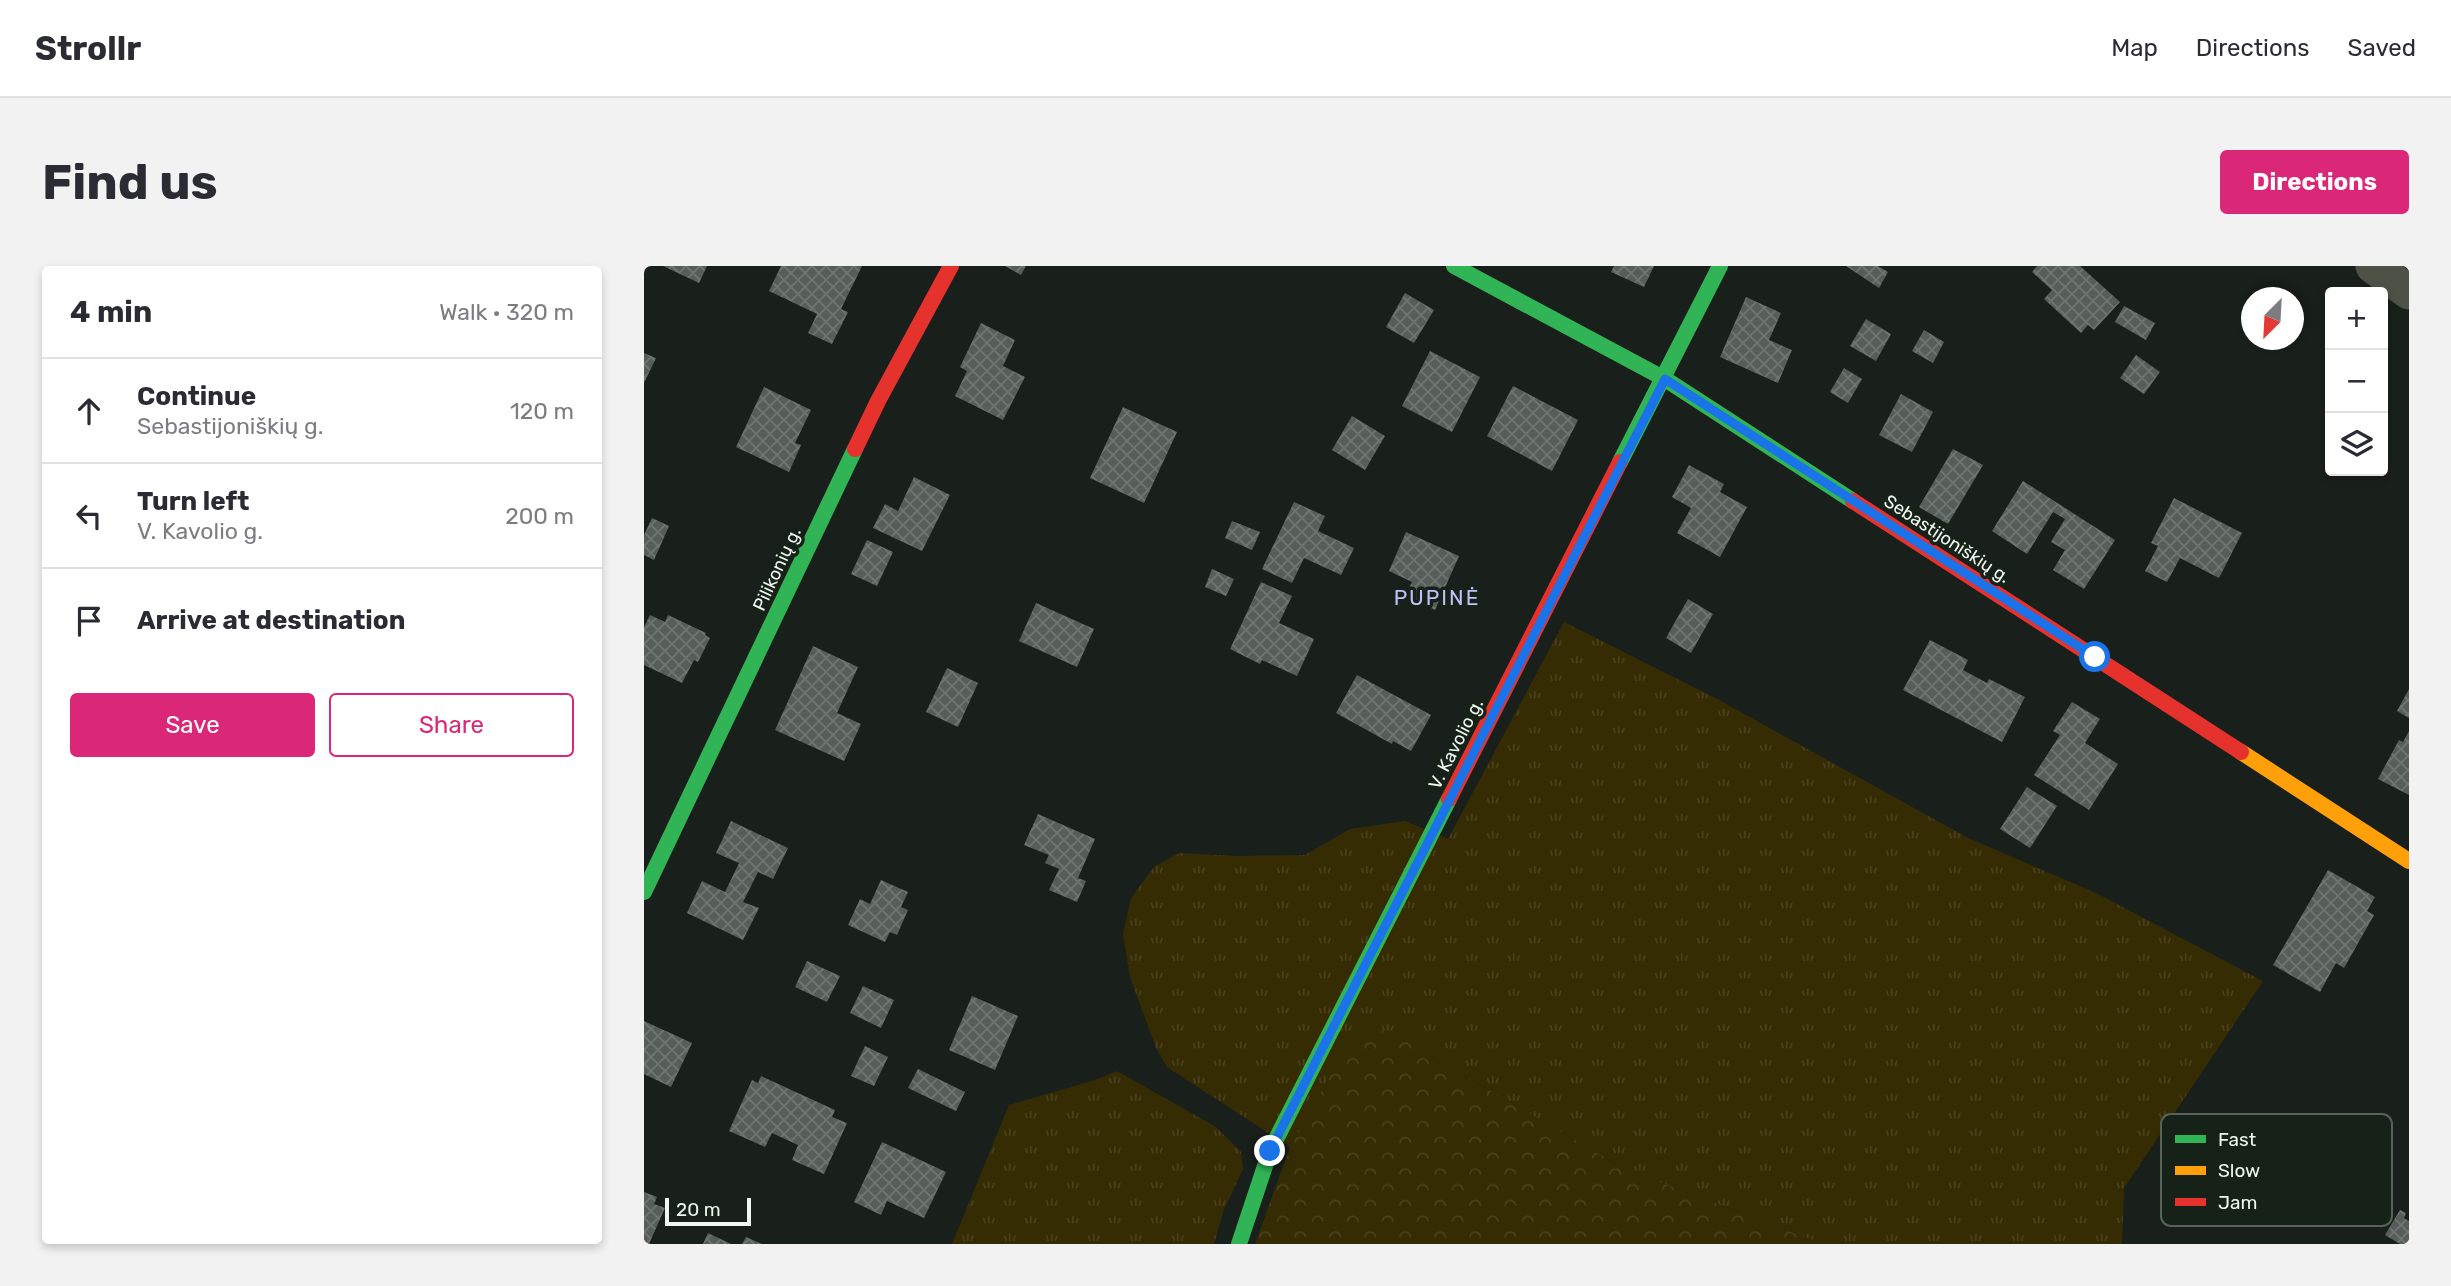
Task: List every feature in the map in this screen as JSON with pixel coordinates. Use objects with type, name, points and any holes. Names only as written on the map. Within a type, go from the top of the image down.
[{"type":"street","name":"Pilikonių g.","points":[[644,892],[878,401],[951,266]]},
{"type":"street","name":"Sebastijoniškių g.","points":[[1454,266],[1665,379],[2409,861]]},
{"type":"street","name":"V. Kavolio g.","points":[[1239,1244],[1270,1151],[1665,379],[1720,266]]},
{"type":"street","points":[[2373,266],[2409,292]]},
{"type":"green space","points":[[1564,622],[1719,700],[1968,838],[2096,893],[2263,981],[2174,1114],[2161,1114],[2161,1133],[2124,1188],[2122,1244],[1823,1244],[1623,1168],[1472,1080],[1447,1069],[1410,1040],[1290,1147],[1167,1067],[1156,1048],[1130,977],[1123,934],[1131,898],[1154,867],[1179,853],[1305,855],[1350,829],[1405,821],[1448,839]]},
{"type":"green space","points":[[1381,1029],[1410,1040],[1447,1069],[1472,1080],[1623,1168],[1823,1244],[1255,1244],[1290,1147],[1352,1038]]},
{"type":"green space","points":[[1117,1071],[1216,1127],[1241,1152],[1243,1169],[1223,1212],[1214,1244],[952,1244],[1009,1105]]},
{"type":"building","points":[[663,266],[707,266],[699,283]]},
{"type":"building","points":[[781,266],[862,266],[841,309],[848,312],[832,344],[808,333],[817,314],[769,291]]},
{"type":"building","points":[[1005,266],[1026,266],[1021,275]]},
{"type":"building","points":[[1614,266],[1654,266],[1644,287],[1611,272]]},
{"type":"building","points":[[1846,266],[1878,266],[1888,272],[1879,288]]},
{"type":"building","points":[[2037,266],[2080,266],[2120,302],[2094,330],[2088,325],[2081,333],[2044,299],[2052,290],[2032,272]]},
{"type":"building","points":[[1405,293],[1434,310],[1414,343],[1386,327]]},
{"type":"building","points":[[1746,297],[1781,313],[1769,340],[1792,350],[1778,383],[1720,357]]},
{"type":"building","points":[[2124,306],[2155,323],[2146,340],[2115,322]]},
{"type":"building","points":[[1866,319],[1891,334],[1876,361],[1850,346]]},
{"type":"building","points":[[981,323],[1015,340],[1003,366],[1025,377],[1003,420],[955,396],[967,371],[960,367]]},
{"type":"building","points":[[1924,330],[1944,342],[1933,363],[1912,351]]},
{"type":"building","points":[[1430,351],[1480,377],[1452,432],[1402,406]]},
{"type":"building","points":[[644,353],[656,358],[644,383]]},
{"type":"building","points":[[2136,355],[2160,372],[2144,394],[2120,378]]},
{"type":"building","points":[[1844,368],[1862,379],[1848,403],[1830,392]]},
{"type":"building","points":[[1513,386],[1578,420],[1552,471],[1487,436]]},
{"type":"building","points":[[764,387],[811,410],[795,443],[801,445],[789,472],[736,447]]},
{"type":"building","points":[[1901,394],[1933,412],[1912,452],[1879,435]]},
{"type":"building","points":[[1123,407],[1177,432],[1144,503],[1090,478]]},
{"type":"building","points":[[1352,416],[1385,436],[1365,470],[1332,450]]},
{"type":"building","points":[[1953,449],[1983,465],[1948,524],[1919,507]]},
{"type":"building","points":[[1689,465],[1724,484],[1720,492],[1747,507],[1720,557],[1677,533],[1691,508],[1672,497]]},
{"type":"building","points":[[914,477],[950,495],[922,551],[873,528],[885,504],[898,511]]},
{"type":"building","points":[[2023,481],[2115,540],[2084,589],[2053,570],[2065,550],[2051,542],[2065,519],[2053,512],[2027,554],[1992,531]]},
{"type":"building","points":[[2174,498],[2242,533],[2219,578],[2180,558],[2167,582],[2145,571],[2158,546],[2151,543]]},
{"type":"building","points":[[1294,502],[1325,516],[1318,531],[1354,548],[1341,575],[1304,558],[1292,583],[1262,569]]},
{"type":"building","points":[[652,518],[669,526],[654,560],[644,555],[644,535]]},
{"type":"building","points":[[1232,521],[1260,532],[1252,550],[1225,538]]},
{"type":"building","points":[[1406,532],[1459,556],[1435,610],[1405,596],[1412,582],[1389,571]]},
{"type":"building","points":[[867,540],[893,552],[877,586],[851,574]]},
{"type":"building","points":[[1212,569],[1234,579],[1226,596],[1205,587]]},
{"type":"building","points":[[1261,582],[1292,596],[1279,623],[1314,639],[1297,676],[1262,660],[1260,664],[1230,649]]},
{"type":"building","points":[[1688,599],[1713,614],[1691,653],[1666,638]]},
{"type":"building","points":[[1036,603],[1094,629],[1077,667],[1019,641]]},
{"type":"building","points":[[650,615],[665,622],[668,615],[706,633],[710,638],[698,662],[694,660],[682,683],[644,665],[644,627]]},
{"type":"building","points":[[1930,640],[1968,660],[1963,670],[1987,683],[1989,679],[2025,697],[2002,742],[1903,690]]},
{"type":"building","points":[[813,646],[858,667],[837,713],[861,724],[844,761],[775,730]]},
{"type":"building","points":[[947,668],[978,683],[958,727],[926,712]]},
{"type":"building","points":[[1357,675],[1431,715],[1411,751],[1393,741],[1392,744],[1336,713]]},
{"type":"building","points":[[2409,689],[2409,718],[2397,711]]},
{"type":"building","points":[[2072,702],[2100,719],[2085,743],[2118,764],[2089,810],[2034,775],[2060,735],[2053,731]]},
{"type":"building","points":[[2409,731],[2409,795],[2378,779],[2399,740],[2403,742]]},
{"type":"building","points":[[2027,787],[2057,806],[2030,848],[2000,829]]},
{"type":"building","points":[[1038,814],[1095,839],[1078,878],[1086,881],[1077,902],[1049,890],[1059,869],[1045,863],[1049,855],[1024,845]]},
{"type":"building","points":[[731,821],[788,848],[773,879],[758,872],[743,902],[759,908],[743,940],[687,913],[702,881],[725,892],[739,863],[716,853]]},
{"type":"building","points":[[2328,870],[2375,897],[2367,911],[2374,915],[2344,968],[2336,963],[2320,992],[2273,965]]},
{"type":"building","points":[[881,880],[908,892],[901,907],[908,910],[897,935],[890,932],[885,942],[848,925],[860,899],[870,904]]},
{"type":"building","points":[[807,961],[840,976],[827,1002],[795,987]]},
{"type":"building","points":[[863,986],[894,1000],[881,1028],[850,1013]]},
{"type":"building","points":[[972,996],[1018,1016],[995,1070],[949,1050]]},
{"type":"building","points":[[644,1021],[692,1043],[671,1087],[644,1074]]},
{"type":"building","points":[[865,1046],[888,1057],[874,1086],[851,1076]]},
{"type":"building","points":[[918,1069],[965,1092],[956,1111],[908,1088]]},
{"type":"building","points":[[761,1076],[835,1110],[832,1117],[847,1123],[824,1174],[792,1160],[798,1145],[772,1133],[765,1147],[729,1131],[752,1080],[758,1083]]},
{"type":"building","points":[[882,1142],[946,1172],[924,1218],[887,1201],[881,1215],[854,1202]]},
{"type":"building","points":[[644,1192],[657,1197],[654,1204],[665,1208],[649,1244],[644,1244]]},
{"type":"building","points":[[2400,1210],[2406,1213],[2404,1218],[2409,1221],[2409,1244],[2400,1244],[2385,1235]]},
{"type":"building","points":[[708,1233],[731,1244],[703,1244]]},
{"type":"building","points":[[746,1237],[762,1244],[742,1244]]},
{"type":"traffic: fast","points":[[1454,266],[1665,379],[1853,501]]},
{"type":"traffic: fast","points":[[1620,462],[1720,266]]},
{"type":"traffic: fast","points":[[644,892],[855,449]]},
{"type":"traffic: fast","points":[[1239,1244],[1270,1151],[1449,799]]},
{"type":"traffic: slow","points":[[2241,752],[2409,861]]},
{"type":"traffic: jam","points":[[855,449],[951,266]]},
{"type":"traffic: jam","points":[[1449,799],[1620,462]]},
{"type":"traffic: jam","points":[[1853,501],[2241,752]]},
{"type":"district","name":"PUPINĖ","points":[[1437,597]]},
{"type":"route","points":[[1270,1151],[1665,379],[2095,657]]}]
